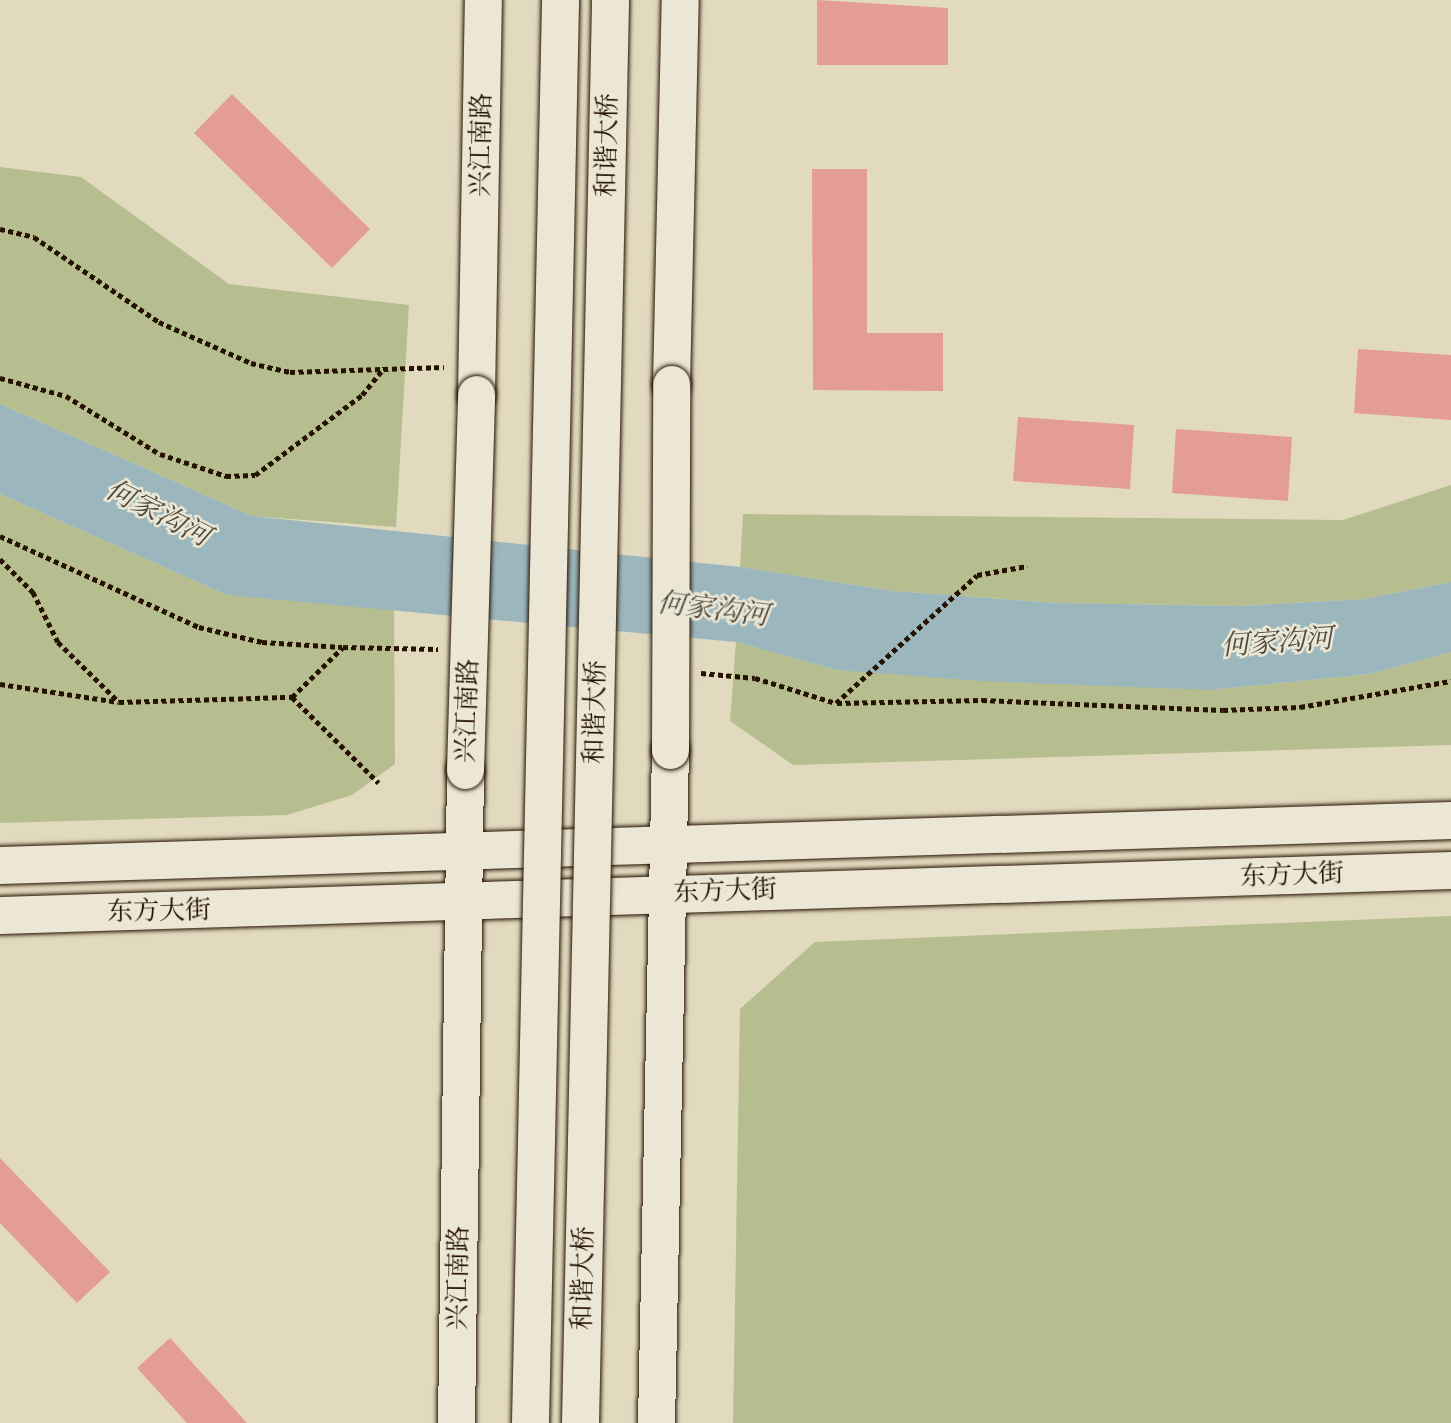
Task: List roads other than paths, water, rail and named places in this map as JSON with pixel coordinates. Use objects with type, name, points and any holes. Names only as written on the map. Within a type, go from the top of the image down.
[{"type":"main road","name":"兴江南路","points":[[456,1423],[465,771],[477,381],[483,0]]},
{"type":"main road","name":"和谐大桥","points":[[530,1423],[560,0]]},
{"type":"main road","name":"和谐大桥","points":[[580,1423],[610,0]]},
{"type":"main road","points":[[656,1423],[671,840],[671,384],[680,0]]},
{"type":"main road","name":"东方大街","points":[[0,865],[464,846],[1451,820]]},
{"type":"main road","name":"东方大街","points":[[0,915],[464,903],[669,893],[1451,870]]},
{"type":"water","name":"何家沟河","points":[[0,404],[252,516],[740,567],[894,591],[1056,603],[1240,606],[1364,599],[1451,582],[1451,652],[1370,674],[1210,690],[981,681],[836,670],[736,642],[227,595],[0,494]]}]
